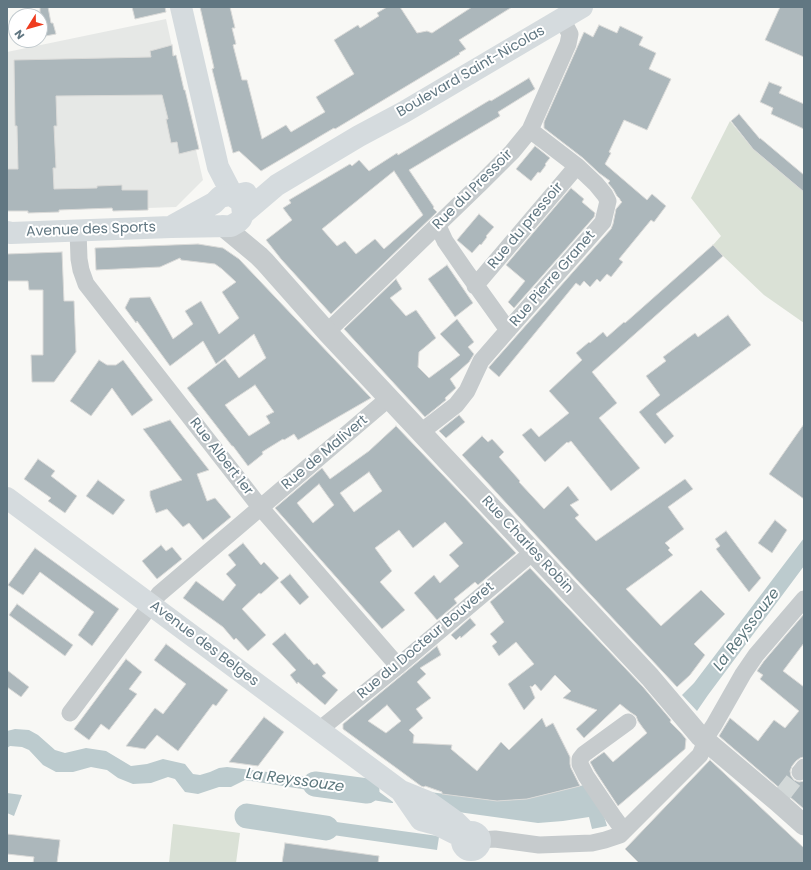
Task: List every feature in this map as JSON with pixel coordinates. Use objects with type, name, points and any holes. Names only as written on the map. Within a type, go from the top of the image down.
[{"type":"main road","points":[[180,7],[218,166],[230,204],[212,208],[215,221],[223,226]]},
{"type":"main road","name":"Boulevard Saint-Nicolas","points":[[171,227],[277,185],[359,136],[401,101],[560,13],[582,7]]},
{"type":"main road","name":"Avenue des Sports","points":[[8,234],[78,230],[223,226]]},
{"type":"main road","name":"Avenue des Belges","points":[[7,498],[401,791],[428,802],[456,822],[468,848]]},
{"type":"main road","name":"Avenue des Belges","points":[[401,791],[421,820],[436,824],[468,848]]},
{"type":"street","name":"Rue du Pressoir","points":[[327,332],[438,226],[512,152],[530,130],[568,44],[570,34],[560,13]]},
{"type":"street","name":"Rue Pierre Granet","points":[[422,432],[456,405],[467,391],[482,362],[508,330],[603,222],[608,201],[605,195],[577,166],[530,130]]},
{"type":"street","name":"Rue du pressoir","points":[[476,286],[577,166]]},
{"type":"street","points":[[230,204],[253,238],[259,256]]},
{"type":"street","points":[[223,226],[259,256]]},
{"type":"street","points":[[438,226],[445,241],[508,330]]},
{"type":"street","name":"Rue Albert 1er","points":[[78,230],[79,259],[86,284],[260,507],[398,666]]},
{"type":"street","name":"Rue Charles Robin","points":[[259,256],[327,332],[650,677],[704,740],[780,797],[804,825]]},
{"type":"street","name":"Rue de Malivert","points":[[70,713],[159,594],[389,398]]},
{"type":"street","name":"Rue du Docteur Bouveret","points":[[319,730],[398,666],[533,552]]},
{"type":"street","points":[[468,848],[495,839],[539,845],[592,842],[605,840],[620,835],[700,755],[704,740],[743,674],[756,655],[804,599]]},
{"type":"street","points":[[624,831],[586,776],[580,764],[580,759],[584,754],[628,722]]},
{"type":"shaded area","points":[[166,19],[174,55],[176,55],[191,114],[191,120],[198,148],[196,150],[203,180],[176,207],[148,208],[145,210],[135,211],[135,208],[113,211],[112,208],[59,210],[59,212],[52,212],[51,210],[36,211],[35,213],[28,213],[27,211],[7,211],[7,52],[26,48],[48,48],[48,43]]},
{"type":"shaded area","points":[[730,121],[753,149],[804,192],[804,323],[764,295],[713,245],[721,236],[691,198]]},
{"type":"shaded area","points":[[173,824],[240,833],[236,863],[169,863]]},
{"type":"water","points":[[804,538],[804,566],[697,711],[682,695],[694,683]]},
{"type":"water","points":[[15,729],[29,730],[38,735],[55,750],[65,753],[86,748],[106,751],[131,766],[147,764],[163,759],[185,764],[193,774],[200,775],[219,768],[227,767],[348,782],[346,796],[245,780],[231,787],[219,787],[198,794],[185,792],[175,779],[168,777],[151,783],[133,784],[118,778],[107,770],[91,767],[73,772],[56,772],[43,765],[29,750],[22,747],[10,746],[7,748],[7,731]]},
{"type":"water","points":[[356,783],[370,785],[393,803],[354,797]]},
{"type":"water","points":[[584,785],[601,806],[607,826],[592,829],[589,817],[538,823],[458,812],[430,792],[497,801],[527,799]]},
{"type":"water","points":[[7,793],[22,795],[14,816],[7,813]]},
{"type":"water","points":[[245,809],[265,812],[270,811],[267,825],[243,821]]},
{"type":"water","points":[[294,814],[300,817],[438,836],[437,850],[291,829]]},
{"type":"building","points":[[48,7],[51,23],[53,23],[56,34],[48,36],[48,8],[40,8]]},
{"type":"building","points":[[132,7],[165,7],[166,12],[135,19]]},
{"type":"building","points":[[200,7],[230,7],[235,28],[232,28],[236,44],[233,45],[242,80],[247,80],[262,139],[286,125],[291,132],[325,112],[316,97],[354,74],[334,40],[358,25],[360,28],[379,16],[377,13],[387,7],[400,7],[417,33],[427,31],[432,33],[472,7],[512,7],[459,40],[466,49],[459,53],[460,54],[335,129],[334,128],[261,171],[239,151],[233,153],[212,69],[214,68]]},
{"type":"building","points":[[780,7],[804,7],[804,57],[765,40]]},
{"type":"building","points":[[599,25],[617,33],[620,26],[643,37],[639,45],[656,53],[649,69],[671,79],[647,130],[624,120],[605,164],[647,200],[652,194],[666,206],[654,222],[651,220],[619,259],[623,262],[611,277],[607,274],[600,282],[597,279],[590,287],[584,281],[580,286],[576,283],[499,377],[489,367],[611,229],[616,209],[622,202],[608,183],[610,181],[544,128],[544,122],[584,32],[593,37]]},
{"type":"building","points":[[172,45],[173,56],[176,55],[199,149],[179,154],[177,142],[171,143],[166,119],[168,119],[162,95],[56,96],[57,126],[54,126],[56,168],[53,168],[54,189],[97,188],[97,186],[122,185],[122,190],[148,190],[148,210],[113,211],[112,208],[28,213],[28,211],[7,211],[7,169],[18,169],[17,126],[15,126],[14,60],[151,57],[150,51]]},
{"type":"building","points":[[529,78],[535,89],[498,112],[500,116],[409,170],[437,212],[331,314],[281,259],[266,240],[292,220],[283,208],[291,203],[289,200],[350,164],[352,166],[359,160],[369,171],[397,153],[398,155],[490,100],[491,101]],"holes":[[[394,171],[423,215],[384,249],[375,239],[356,254],[345,241],[337,246],[322,229]]]},
{"type":"building","points":[[769,82],[782,87],[779,93],[804,104],[804,129],[771,114],[773,108],[760,102]]},
{"type":"building","points":[[739,114],[760,139],[804,175],[804,192],[753,149],[731,121]]},
{"type":"building","points":[[535,146],[550,158],[540,173],[538,172],[531,181],[516,169]]},
{"type":"building","points":[[571,188],[584,199],[582,202],[595,213],[594,217],[514,308],[508,302],[525,281],[506,265]]},
{"type":"building","points":[[479,214],[494,227],[486,236],[487,237],[481,245],[480,244],[472,253],[457,240]]},
{"type":"building","points":[[198,244],[223,248],[239,259],[371,398],[298,440],[294,434],[284,440],[283,439],[262,452],[263,454],[248,466],[187,388],[225,359],[239,378],[266,358],[254,334],[216,364],[203,341],[170,366],[137,321],[136,323],[125,308],[130,298],[150,297],[173,339],[193,324],[185,311],[201,301],[219,334],[239,318],[222,292],[236,282],[215,264],[181,260],[180,258],[160,267],[96,270],[95,248]],"holes":[[[255,385],[274,412],[266,416],[270,423],[249,436],[225,405]]]},
{"type":"building","points":[[713,245],[723,256],[592,372],[617,403],[599,418],[640,468],[611,491],[571,441],[568,443],[567,442],[545,462],[522,435],[531,428],[539,437],[569,413],[549,391],[582,360],[576,353],[603,332],[607,337],[624,322],[625,323]]},
{"type":"building","points":[[62,252],[64,301],[74,301],[76,352],[54,382],[32,382],[31,355],[43,355],[43,290],[29,290],[28,281],[7,281],[7,254]]},
{"type":"building","points":[[447,265],[473,303],[455,317],[428,279]]},
{"type":"building","points":[[396,279],[402,289],[390,298],[406,316],[416,310],[436,338],[419,352],[418,367],[429,378],[460,355],[440,334],[457,319],[474,342],[468,347],[474,354],[469,362],[450,379],[456,388],[445,398],[446,400],[425,417],[344,329]]},
{"type":"building","points":[[728,315],[751,345],[656,414],[674,436],[665,444],[639,412],[660,395],[646,376],[666,361],[663,357],[695,333],[698,337]]},
{"type":"building","points":[[99,360],[107,365],[116,365],[123,360],[153,400],[132,416],[112,388],[91,416],[70,401]]},
{"type":"building","points":[[459,415],[465,422],[446,438],[439,431]]},
{"type":"building","points":[[170,420],[209,470],[197,474],[207,501],[215,498],[231,517],[203,540],[189,523],[183,527],[167,509],[156,513],[150,496],[150,491],[182,480],[143,429]]},
{"type":"building","points":[[804,424],[804,499],[769,474]]},
{"type":"building","points":[[396,426],[516,553],[478,585],[475,582],[454,599],[457,603],[437,620],[414,593],[434,575],[440,583],[459,566],[449,555],[463,543],[445,522],[413,548],[399,530],[375,548],[392,571],[380,582],[405,610],[382,629],[275,508],[322,468],[330,479],[369,451]],"holes":[[[369,472],[382,491],[354,512],[340,493]],[[319,484],[334,505],[313,523],[297,503]]]},
{"type":"building","points":[[482,436],[488,442],[492,439],[504,452],[499,457],[520,481],[519,482],[544,509],[568,486],[579,500],[570,505],[579,515],[575,518],[596,541],[685,479],[693,489],[668,507],[684,529],[665,543],[670,548],[668,550],[673,555],[626,589],[661,626],[701,590],[725,614],[694,644],[705,655],[690,675],[677,687],[462,455]]},
{"type":"building","points":[[38,459],[55,471],[51,476],[77,496],[65,513],[48,501],[51,498],[24,479]]},
{"type":"building","points":[[98,480],[125,500],[113,515],[86,496]]},
{"type":"building","points":[[775,520],[787,530],[772,553],[758,543]]},
{"type":"building","points":[[726,531],[761,578],[749,592],[716,549],[720,546],[715,539]]},
{"type":"building","points":[[243,543],[261,565],[264,562],[279,578],[261,594],[259,593],[242,609],[266,635],[248,651],[236,638],[234,640],[223,627],[183,598],[196,581],[223,601],[236,585],[226,574],[236,565],[228,555]]},
{"type":"building","points":[[161,545],[166,551],[172,547],[182,559],[157,579],[142,561]]},
{"type":"building","points":[[35,548],[119,609],[92,646],[78,635],[94,612],[40,572],[23,595],[8,585]]},
{"type":"building","points":[[530,568],[643,687],[671,720],[670,722],[686,739],[685,749],[618,806],[590,762],[604,752],[613,762],[647,733],[636,716],[620,704],[584,738],[576,729],[597,710],[563,698],[571,691],[555,675],[541,691],[535,684],[532,687],[530,686],[535,698],[524,710],[508,684],[534,664],[516,642],[499,656],[492,646],[497,642],[490,634],[504,622],[490,602]]},
{"type":"building","points":[[290,574],[309,597],[300,605],[280,582]]},
{"type":"building","points":[[17,604],[73,645],[65,656],[9,615]]},
{"type":"building","points":[[804,614],[804,643],[783,671],[804,687],[804,757],[796,761],[790,771],[794,780],[799,782],[804,781],[804,809],[719,736],[730,718],[758,741],[774,720],[785,728],[799,711],[760,679],[763,675],[757,671]]},
{"type":"building","points":[[470,618],[476,625],[461,638],[460,636],[456,640],[451,635]]},
{"type":"building","points":[[285,633],[314,665],[317,663],[326,673],[322,676],[338,690],[325,705],[298,682],[297,684],[290,675],[296,670],[272,644]]},
{"type":"building","points":[[166,644],[228,690],[216,706],[213,704],[178,751],[157,735],[145,749],[126,746],[155,708],[163,714],[186,684],[154,660]]},
{"type":"building","points":[[437,646],[441,655],[420,668],[426,674],[417,682],[431,698],[416,709],[423,718],[409,730],[414,735],[413,743],[452,745],[451,749],[477,771],[501,742],[509,750],[542,718],[546,727],[553,723],[570,757],[571,768],[580,786],[527,799],[497,801],[442,794],[442,792],[421,786],[343,729],[343,724]],"holes":[[[387,705],[401,721],[386,733],[368,721]]]},
{"type":"building","points":[[126,659],[142,672],[129,689],[137,694],[109,730],[101,724],[89,740],[74,729]]},
{"type":"building","points":[[7,670],[29,687],[21,697],[7,687]]},
{"type":"building","points":[[264,717],[284,732],[258,766],[229,762]]},
{"type":"building","points":[[710,760],[804,848],[804,863],[639,863],[625,849]]},
{"type":"building","points":[[7,834],[60,840],[57,863],[33,863],[34,857],[7,854]]},
{"type":"building","points":[[285,843],[379,856],[378,863],[282,863]]},
{"type":"waterway","name":"La Reyssouze","points":[[315,784],[367,791]]},
{"type":"waterway","name":"La Reyssouze","points":[[247,816],[326,828]]},
{"type":"tunnel","points":[[783,794],[800,772]]}]
